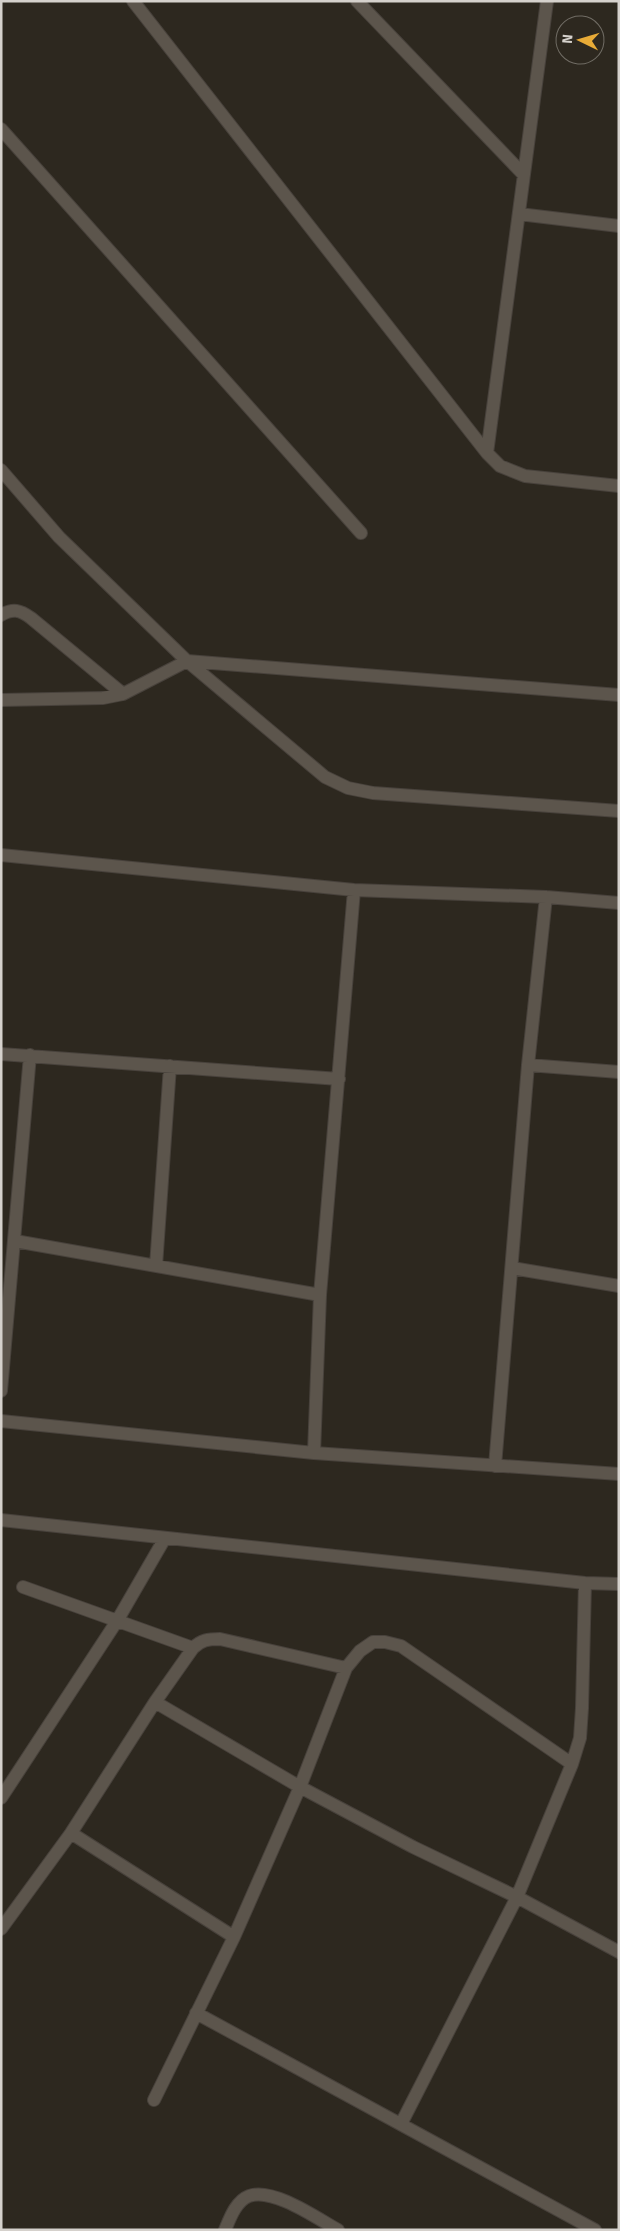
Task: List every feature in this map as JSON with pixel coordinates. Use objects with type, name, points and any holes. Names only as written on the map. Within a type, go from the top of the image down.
[{"type":"street","points":[[133,1],[487,453],[500,466],[525,476],[619,486]]},
{"type":"street","points":[[358,1],[523,174]]},
{"type":"street","points":[[487,453],[547,1]]},
{"type":"street","points":[[1,129],[361,533]]},
{"type":"street","points":[[519,214],[619,226]]},
{"type":"street","points":[[1,470],[59,537],[187,661],[325,777],[348,788],[373,792],[619,812]]},
{"type":"street","points":[[1,615],[10,610],[20,610],[123,694]]},
{"type":"street","points":[[1,700],[103,698],[123,694],[187,661],[619,695]]},
{"type":"street","points":[[1,855],[354,890],[546,897],[619,903]]},
{"type":"street","points":[[314,1453],[320,1295],[354,890]]},
{"type":"street","points":[[495,1466],[528,1065],[546,897]]},
{"type":"street","points":[[1,1054],[339,1079]]},
{"type":"street","points":[[1,1391],[30,1055]]},
{"type":"street","points":[[528,1065],[619,1072]]},
{"type":"street","points":[[156,1266],[170,1066]]},
{"type":"street","points":[[15,1241],[320,1295]]},
{"type":"street","points":[[512,1268],[619,1286]]},
{"type":"street","points":[[1,1421],[314,1453],[619,1474]]},
{"type":"street","points":[[1,1520],[585,1583],[619,1584]]},
{"type":"street","points":[[1,1798],[117,1621],[165,1538]]},
{"type":"street","points":[[401,2124],[517,1897],[572,1764],[580,1738],[585,1583]]},
{"type":"street","points":[[23,1587],[193,1648]]},
{"type":"street","points":[[1,1929],[71,1832],[155,1702],[193,1648],[200,1642],[209,1639],[220,1639],[346,1668]]},
{"type":"street","points":[[154,2100],[234,1937],[300,1787],[346,1668],[360,1651],[373,1642],[385,1642],[401,1646],[572,1764]]},
{"type":"street","points":[[155,1702],[300,1787],[413,1846],[517,1897],[619,1952]]},
{"type":"street","points":[[71,1832],[234,1937]]},
{"type":"street","points":[[196,2013],[595,2230]]},
{"type":"street","points":[[225,2230],[234,2209],[249,2196],[266,2195],[289,2203],[338,2230]]}]
